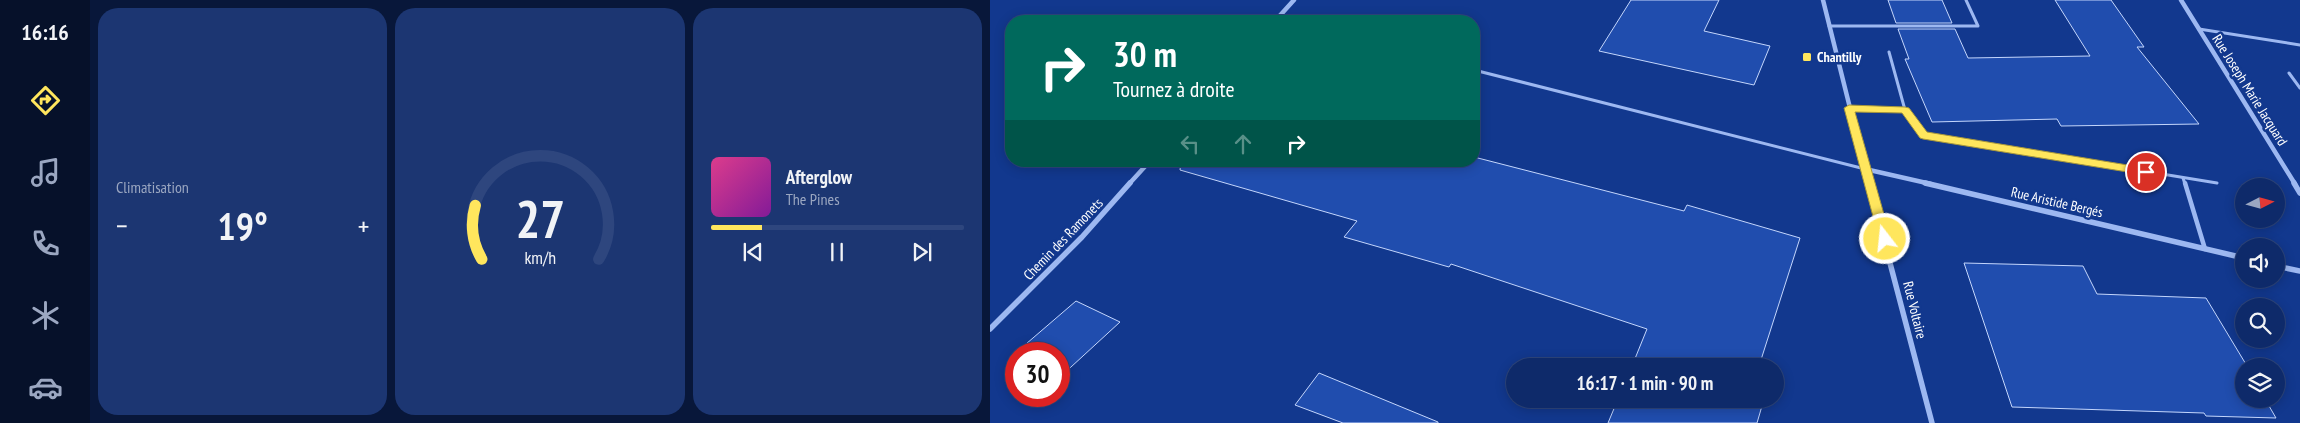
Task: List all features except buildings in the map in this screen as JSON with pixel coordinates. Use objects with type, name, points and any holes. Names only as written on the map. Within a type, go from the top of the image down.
[{"type":"street","points":[[1280,15],[1294,0]]},
{"type":"street","name":"Rue Voltaire","points":[[1823,0],[1849,108],[1932,423]]},
{"type":"street","name":"Rue Joseph Marie Jacquard","points":[[2181,0],[2300,193]]},
{"type":"street","name":"Chemin des Ramonets","points":[[990,329],[1082,237],[1145,167]]},
{"type":"street","name":"Rue Aristide Bergés","points":[[1865,169],[2235,256]]},
{"type":"street","points":[[2285,268],[2300,271]]},
{"type":"lane","points":[[1829,26],[1978,26],[1966,0]]},
{"type":"lane","points":[[2198,29],[2300,45]]},
{"type":"lane","points":[[1889,52],[1905,110],[1923,135],[2217,183]]},
{"type":"lane","points":[[1480,72],[1865,169]]},
{"type":"lane","points":[[2289,73],[2300,88]]},
{"type":"lane","points":[[1849,108],[1905,110]]},
{"type":"lane","points":[[2183,178],[2205,249]]},
{"type":"place","name":"Chantilly","points":[[1807,57]]},
{"type":"route","points":[[1885,239],[1849,108],[1905,110],[1923,135],[2146,172]]}]
